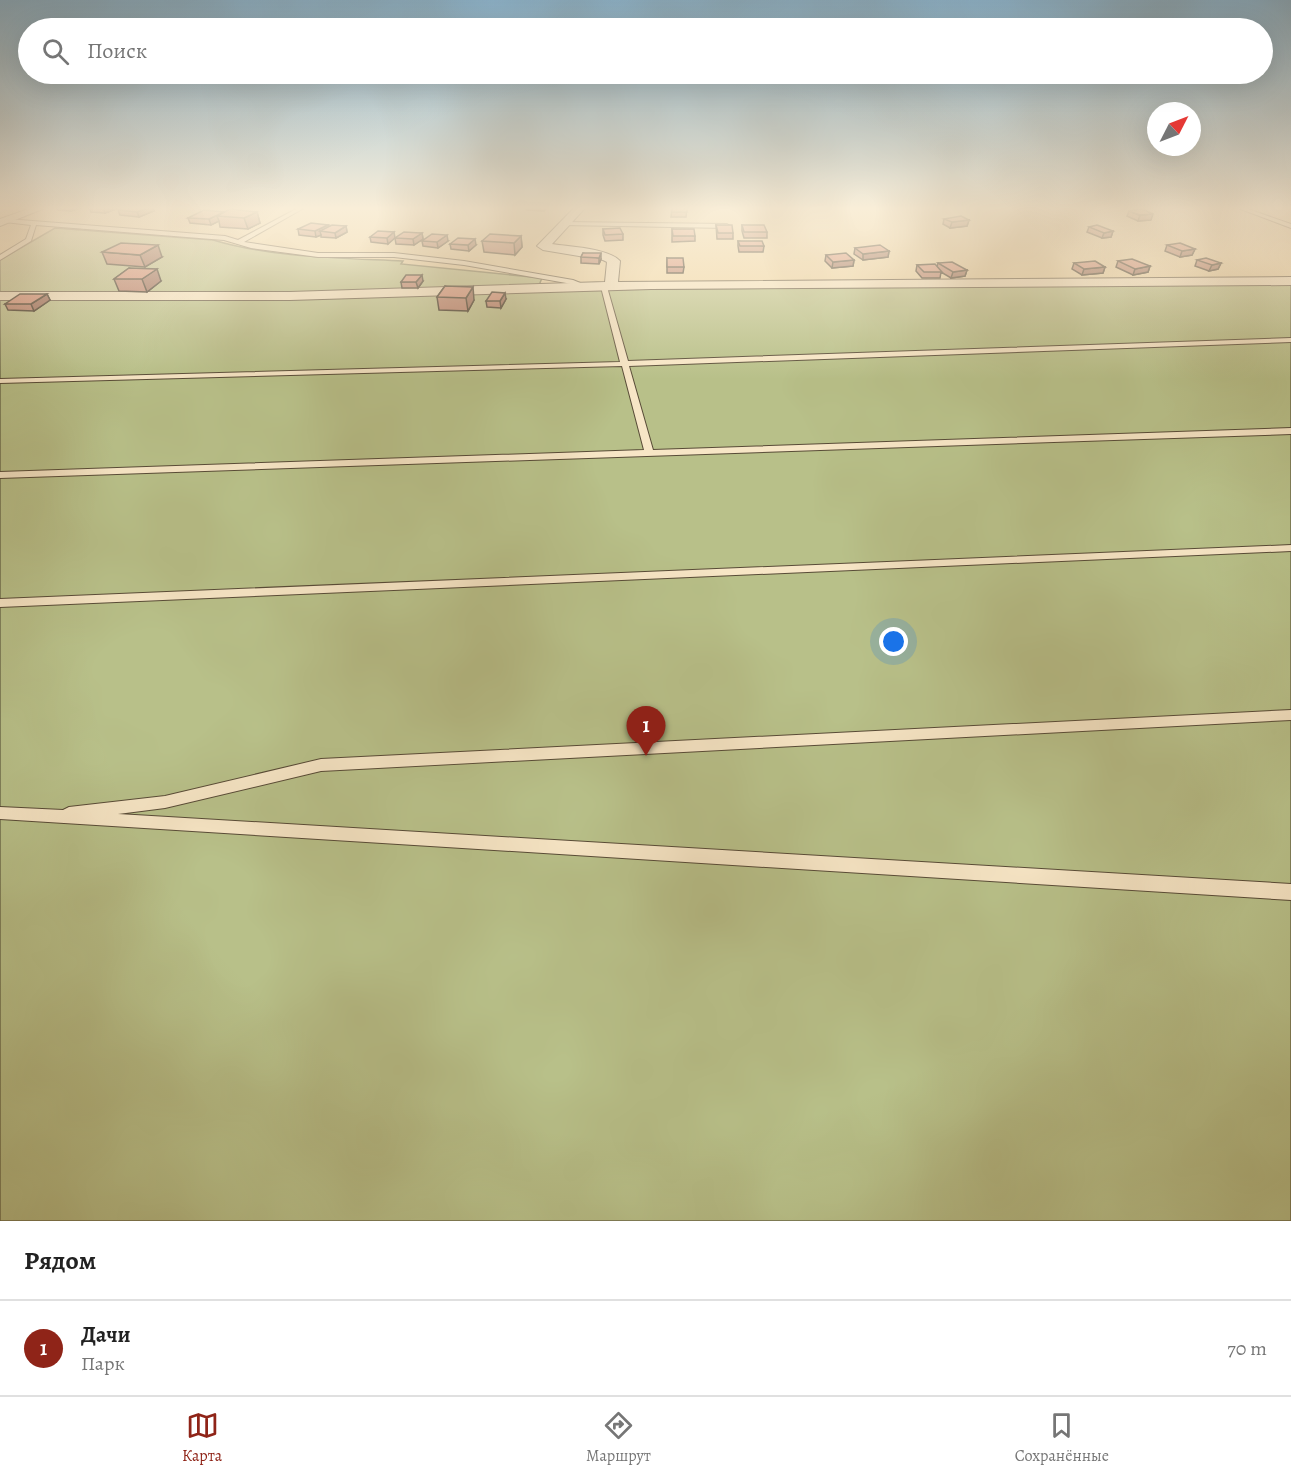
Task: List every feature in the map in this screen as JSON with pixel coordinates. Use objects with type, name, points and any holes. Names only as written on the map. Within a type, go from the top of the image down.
[{"type":"street","points":[[608,286],[613,265]]},
{"type":"street","points":[[0,296],[290,297],[608,286],[1291,281]]},
{"type":"lane","points":[[475,265],[573,282],[587,287]]},
{"type":"lane","points":[[608,286],[624,364],[649,453]]},
{"type":"lane","points":[[0,381],[624,364],[1291,340]]},
{"type":"lane","points":[[0,475],[1291,431]]},
{"type":"lane","points":[[0,603],[1291,548]]},
{"type":"lane","points":[[34,816],[165,802],[321,765],[1291,715]]},
{"type":"lane","points":[[0,813],[1291,892]]},
{"type":"green space","points":[[0,265],[411,265],[542,278],[537,290],[1291,284],[1291,1221],[0,1221]]},
{"type":"building","points":[[667,265],[684,265],[684,267],[667,267]]},
{"type":"building","points":[[917,265],[936,265],[942,272],[924,272]]},
{"type":"building","points":[[941,265],[958,265],[967,270],[953,272]]},
{"type":"building","points":[[1077,265],[1105,267],[1084,269]]},
{"type":"building","points":[[1126,265],[1150,266],[1135,269]]},
{"type":"building","points":[[129,268],[157,269],[142,279],[114,279]]},
{"type":"building","points":[[406,275],[422,275],[416,282],[401,282]]},
{"type":"building","points":[[445,286],[473,287],[466,298],[437,297]]},
{"type":"building","points":[[492,292],[505,293],[500,301],[486,301]]},
{"type":"building","points":[[20,294],[47,294],[31,304],[5,304]]},
{"type":"place","name":"Дачи","points":[[646,756]]}]
